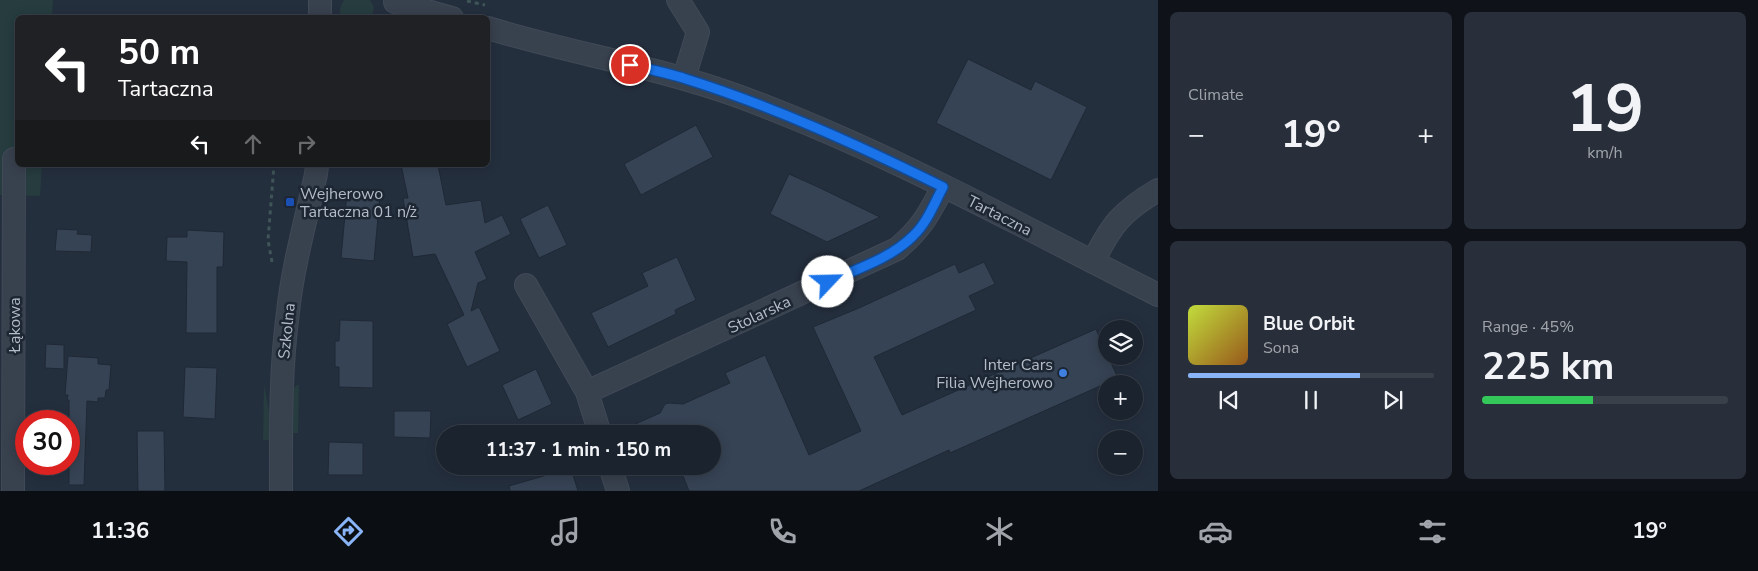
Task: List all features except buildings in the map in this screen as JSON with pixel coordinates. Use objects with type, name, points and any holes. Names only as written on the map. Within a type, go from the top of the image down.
[{"type":"street","points":[[320,0],[320,15]]},
{"type":"street","points":[[678,0],[698,32],[684,78]]},
{"type":"street","points":[[395,6],[438,15]]},
{"type":"street","name":"Tartaczna","points":[[490,29],[527,40],[684,78],[789,115],[943,187],[1158,295]]},
{"type":"street","name":"Tartaczna","points":[[490,40],[527,40]]},
{"type":"street","name":"Łąkowa","points":[[14,159],[14,491]]},
{"type":"street","name":"Szkolna","points":[[281,491],[284,346],[294,274],[318,168]]},
{"type":"street","name":"Stolarska","points":[[587,392],[897,249],[914,236],[927,218],[943,187]]},
{"type":"street","points":[[1093,262],[1108,233],[1127,210],[1158,190]]},
{"type":"street","points":[[526,285],[587,392],[597,425]]},
{"type":"street","points":[[613,475],[618,491]]},
{"type":"green space","points":[[0,0],[53,0],[52,15],[15,15],[15,167],[42,167],[40,196],[0,195]]},
{"type":"green space","points":[[344,0],[370,0],[374,7],[372,15],[340,15]]},
{"type":"green space","points":[[264,384],[269,411],[270,440],[263,440]]},
{"type":"green space","points":[[299,385],[298,433],[291,433],[292,390]]},
{"type":"place","name":"Wejherowo Tartaczna 01 n/ż","points":[[290,202]]},
{"type":"place","name":"Inter Cars Filia Wejherowo","points":[[1063,373]]},
{"type":"route","points":[[630,65],[684,78],[789,115],[943,187],[927,218],[914,236],[897,249],[879,259],[828,282]]}]
